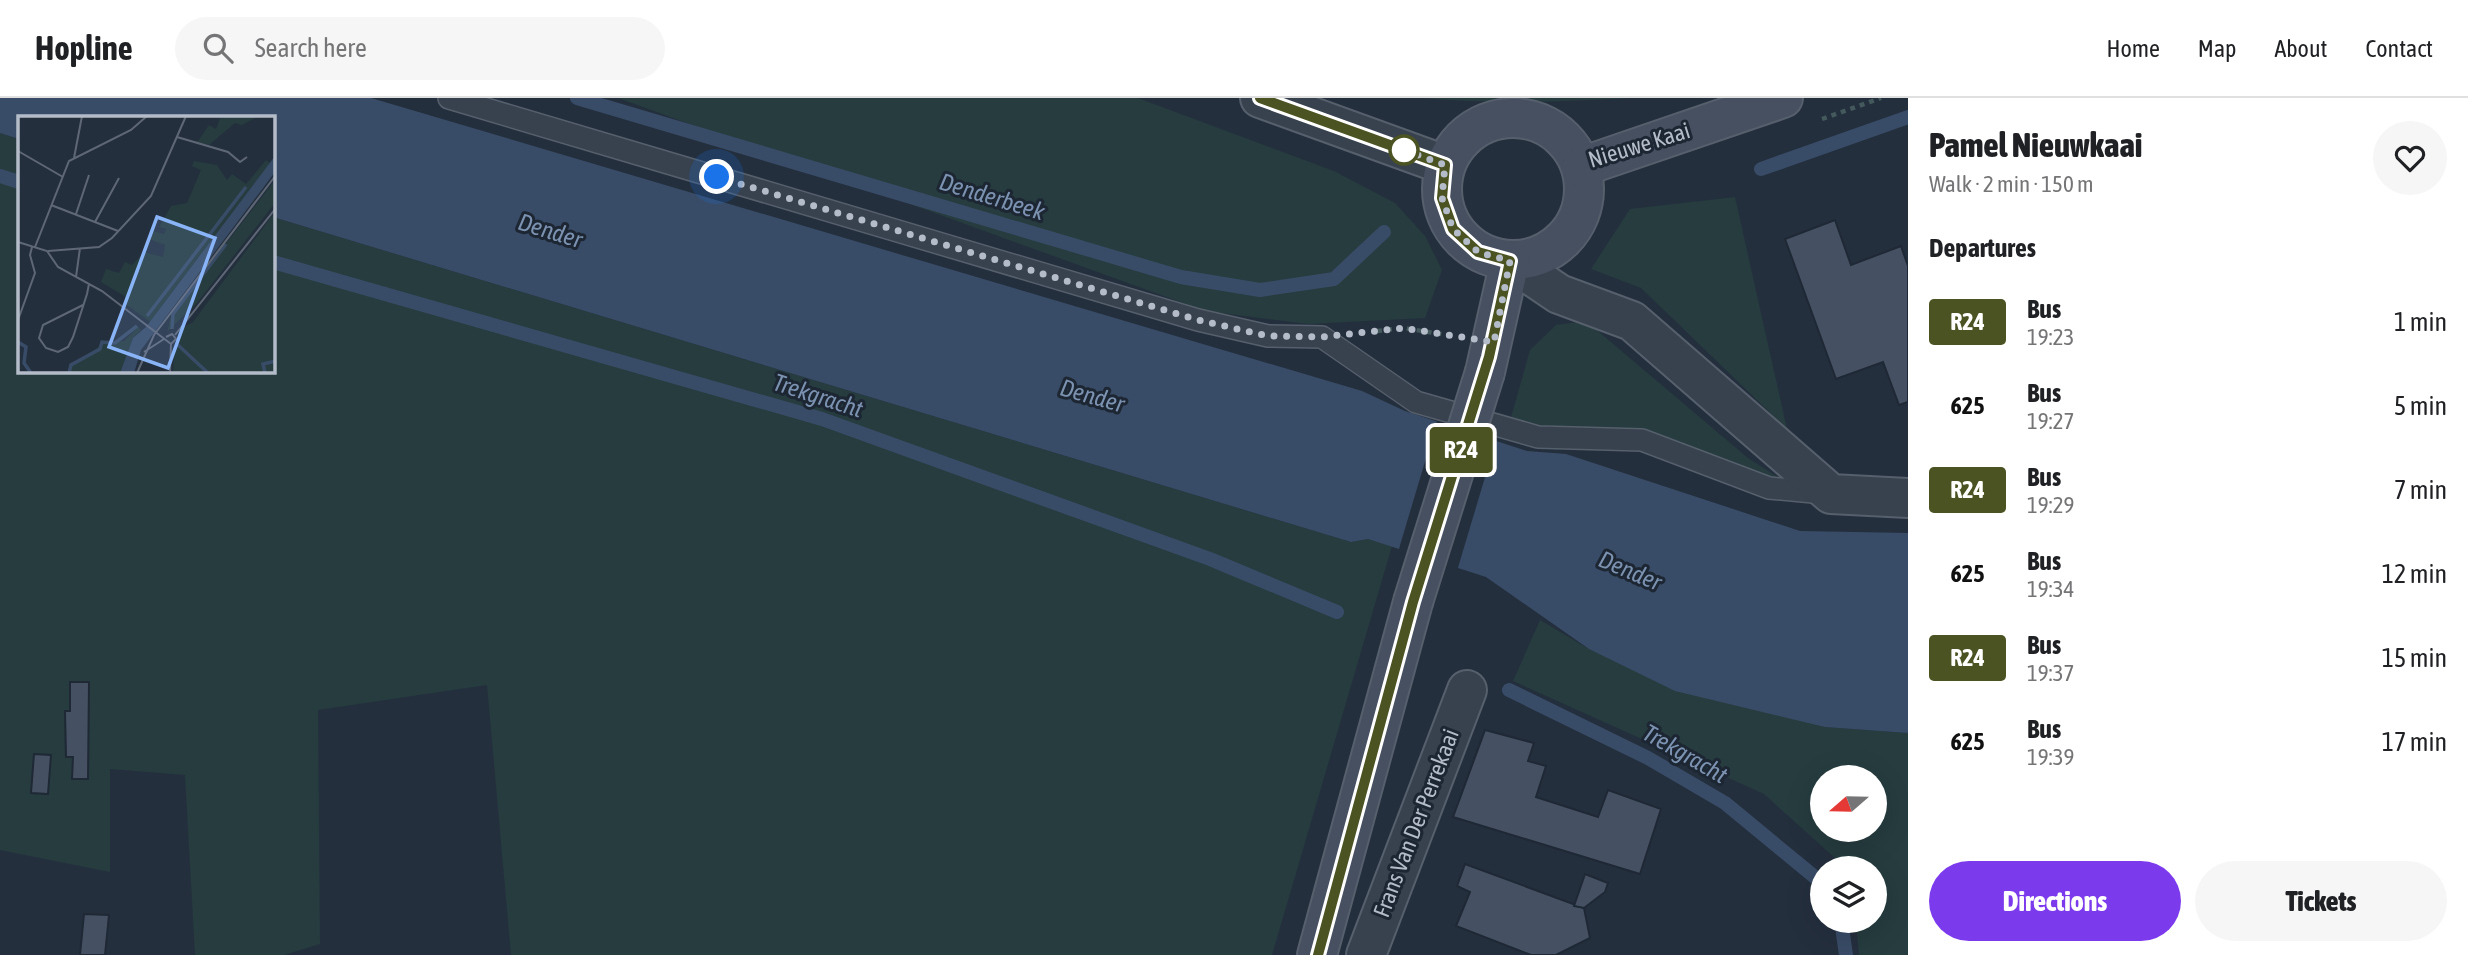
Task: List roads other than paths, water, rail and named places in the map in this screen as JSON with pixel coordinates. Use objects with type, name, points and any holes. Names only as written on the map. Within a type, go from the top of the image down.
[{"type":"main road","name":"Nieuwe Kaai","points":[[1445,165],[1460,140],[1485,123],[1514,117],[1543,124],[1566,141],[1581,167],[1783,98]]},
{"type":"main road","points":[[1445,165],[1442,198],[1453,229],[1478,252],[1510,261],[1543,254],[1570,233],[1584,201],[1581,167]]},
{"type":"main road","points":[[1317,955],[1413,602],[1489,357],[1510,261]]},
{"type":"street","points":[[1260,98],[1445,165]]},
{"type":"street","points":[[1510,261],[1559,294],[1632,321],[1831,494],[1908,498]]},
{"type":"street","name":"Frans Van Der Perrekaai","points":[[1366,955],[1467,690]]},
{"type":"lane","points":[[449,98],[1198,320],[1268,336],[1322,337],[1416,402],[1538,437],[1642,440],[1769,488],[1831,494]]},
{"type":"water","name":"Dender","points":[[0,98],[371,98],[1362,391],[1405,411],[1527,451],[1566,454],[1800,531],[1908,533],[1908,733],[1825,727],[1675,691],[1589,649],[1486,577],[1368,539],[1351,542],[275,218],[275,116],[18,116],[18,139],[0,133]]},
{"type":"waterway","name":"Denderbeek","points":[[577,98],[1181,277],[1260,290],[1334,279],[1384,232]]},
{"type":"waterway","points":[[1761,169],[1908,117]]},
{"type":"waterway","name":"Trekgracht","points":[[0,176],[18,182]]},
{"type":"waterway","name":"Trekgracht","points":[[275,263],[822,419],[1210,559],[1337,612]]},
{"type":"waterway","name":"Trekgracht","points":[[1509,690],[1648,758],[1725,803],[1810,873]]},
{"type":"waterway","name":"Trekgracht","points":[[1843,933],[1846,955]]}]
